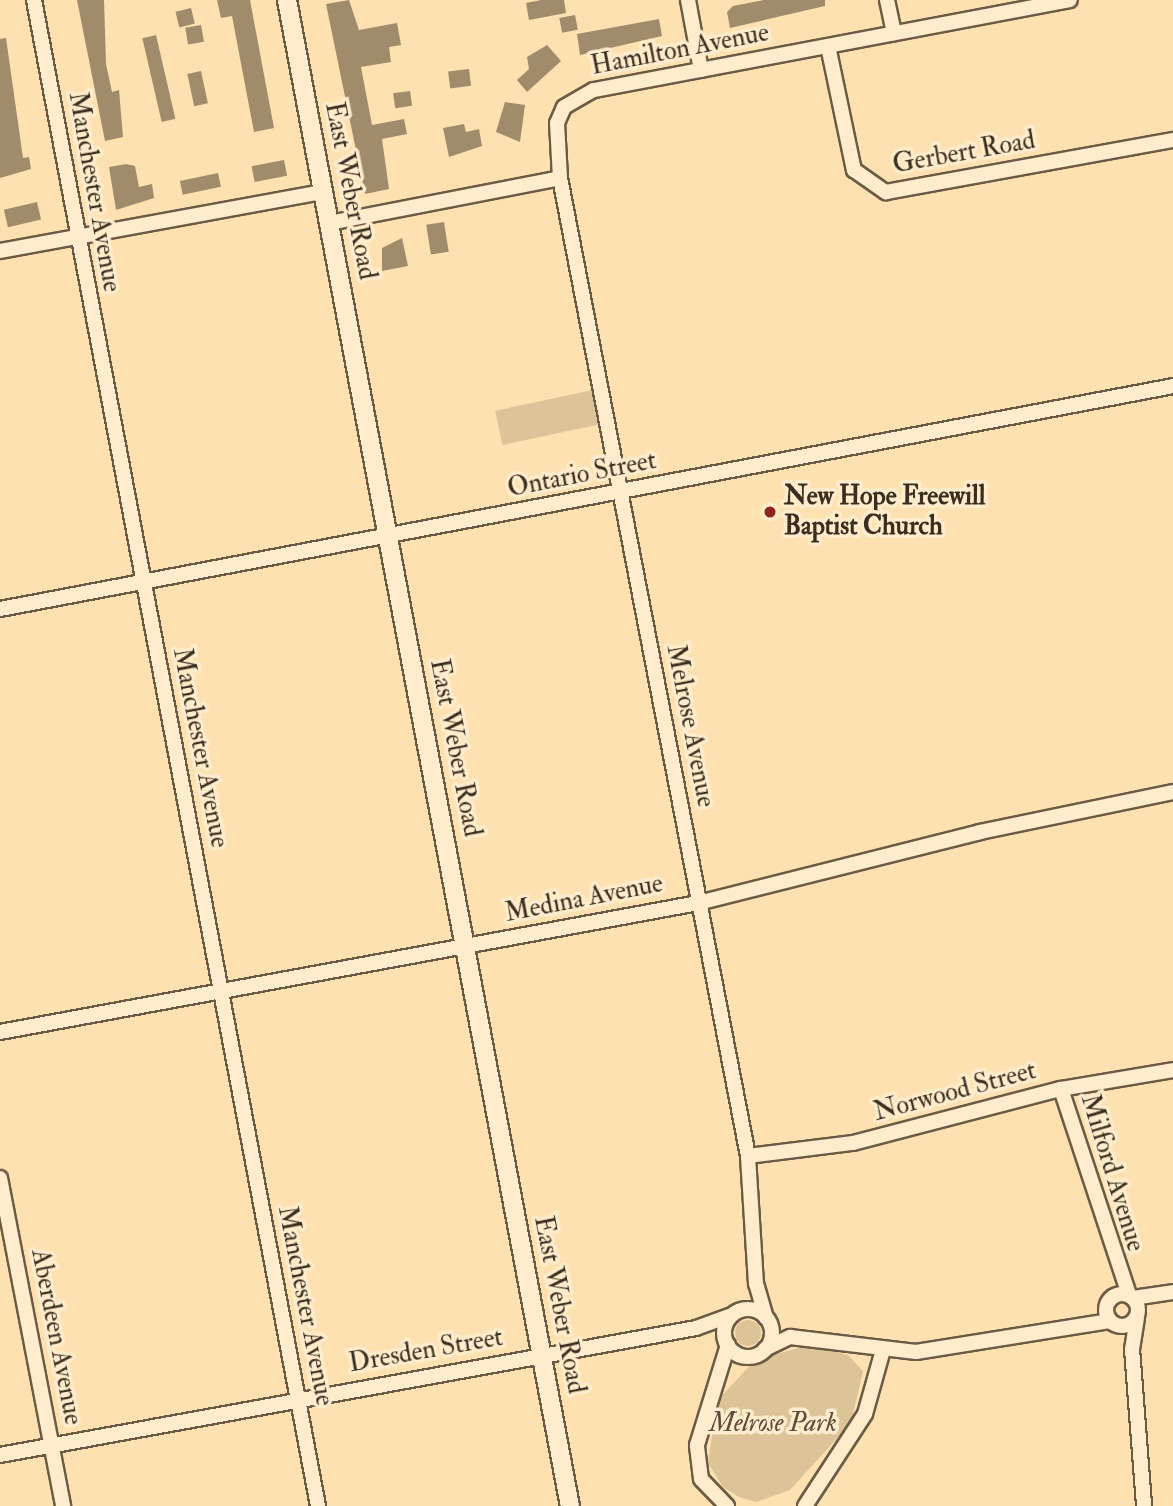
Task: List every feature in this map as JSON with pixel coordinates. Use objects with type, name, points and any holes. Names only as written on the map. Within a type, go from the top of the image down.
[{"type":"street","name":"Manchester Avenue","points":[[34,0],[318,1506]]},
{"type":"street","name":"East Weber Road","points":[[287,0],[570,1506]]},
{"type":"street","points":[[688,0],[701,70]]},
{"type":"street","points":[[887,0],[894,33]]},
{"type":"street","name":"Hamilton Avenue","points":[[560,178],[557,123],[578,96],[1070,0]]},
{"type":"street","name":"Gerbert Road","points":[[828,46],[854,170],[886,192],[1173,140]]},
{"type":"street","points":[[329,223],[560,178]]},
{"type":"street","name":"Melrose Avenue","points":[[560,178],[748,1156],[756,1284],[768,1322]]},
{"type":"street","points":[[0,251],[323,192]]},
{"type":"street","name":"Ontario Street","points":[[0,609],[1173,386]]},
{"type":"street","name":"Medina Avenue","points":[[0,1032],[698,902],[1173,792]]},
{"type":"street","name":"Norwood Street","points":[[748,1156],[853,1143],[1061,1089],[1173,1070]]},
{"type":"street","name":"Milford Avenue","points":[[1061,1089],[1116,1270],[1138,1315]]},
{"type":"street","name":"Aberdeen Avenue","points":[[0,1178],[63,1506]]},
{"type":"street","name":"Milford Avenue","points":[[1109,1301],[1116,1270]]},
{"type":"street","points":[[727,1506],[712,1495],[697,1464],[702,1416],[724,1368],[726,1341],[737,1312],[756,1284]]},
{"type":"street","points":[[737,1312],[768,1322],[790,1337],[883,1350],[999,1342],[1084,1320],[1124,1326],[1169,1294]]},
{"type":"street","points":[[1084,1320],[1109,1301],[1131,1296],[1169,1294]]},
{"type":"street","points":[[1109,1301],[1112,1323],[1132,1349]]},
{"type":"street","name":"Dresden Street","points":[[0,1455],[696,1328],[737,1312]]},
{"type":"street","points":[[1138,1315],[1132,1349],[1144,1506]]},
{"type":"street","points":[[759,1352],[768,1322]]},
{"type":"street","name":"Dresden Street","points":[[696,1328],[759,1352]]},
{"type":"street","points":[[724,1368],[790,1337]]},
{"type":"street","points":[[805,1506],[865,1414],[883,1350]]},
{"type":"green space","points":[[593,390],[600,424],[502,445],[495,411]]},
{"type":"green space","points":[[748,1320],[757,1324],[761,1333],[757,1342],[748,1346],[739,1342],[735,1333],[739,1324]]},
{"type":"green space","name":"Melrose Park","points":[[809,1345],[848,1355],[863,1371],[851,1423],[790,1490],[756,1502],[739,1497],[723,1487],[708,1463],[717,1401],[755,1360]]},
{"type":"building","points":[[77,0],[104,0],[106,64],[112,92],[119,90],[123,137],[105,141]]},
{"type":"building","points":[[217,0],[250,0],[274,128],[254,132],[232,16],[221,18]]},
{"type":"building","points":[[349,0],[359,30],[397,23],[401,45],[389,47],[391,62],[361,67],[372,125],[404,119],[407,134],[382,139],[389,189],[365,194],[326,4]]},
{"type":"building","points":[[564,0],[566,13],[529,20],[526,3]]},
{"type":"building","points":[[764,0],[825,0],[825,6],[730,28],[727,12],[733,6]]},
{"type":"building","points":[[191,8],[195,24],[179,27],[175,12]]},
{"type":"building","points":[[575,15],[578,30],[562,33],[559,18]]},
{"type":"building","points":[[659,19],[662,36],[580,55],[577,34]]},
{"type":"building","points":[[201,25],[204,42],[188,45],[185,28]]},
{"type":"building","points":[[156,35],[175,119],[162,122],[142,38]]},
{"type":"building","points":[[6,38],[23,158],[29,157],[31,169],[0,178],[0,39]]},
{"type":"building","points":[[547,45],[561,61],[527,92],[517,80],[529,69],[527,57]]},
{"type":"building","points":[[469,69],[471,86],[450,88],[448,72]]},
{"type":"building","points":[[201,71],[208,103],[194,106],[187,74]]},
{"type":"building","points":[[410,91],[412,106],[395,108],[393,93]]},
{"type":"building","points":[[505,102],[525,105],[520,142],[496,132]]},
{"type":"building","points":[[464,124],[466,132],[479,129],[482,146],[449,157],[443,128]]},
{"type":"building","points":[[284,160],[287,176],[255,182],[252,166]]},
{"type":"building","points":[[126,164],[135,166],[139,187],[152,184],[154,198],[116,210],[109,167]]},
{"type":"building","points":[[218,173],[221,187],[183,195],[180,181]]},
{"type":"building","points":[[37,202],[41,220],[8,227],[4,210]]},
{"type":"building","points":[[444,222],[449,252],[431,254],[426,225]]},
{"type":"building","points":[[402,238],[408,266],[382,271],[382,248]]},
{"type":"place","name":"New Hope Freewill Baptist Church","points":[[770,512]]}]
